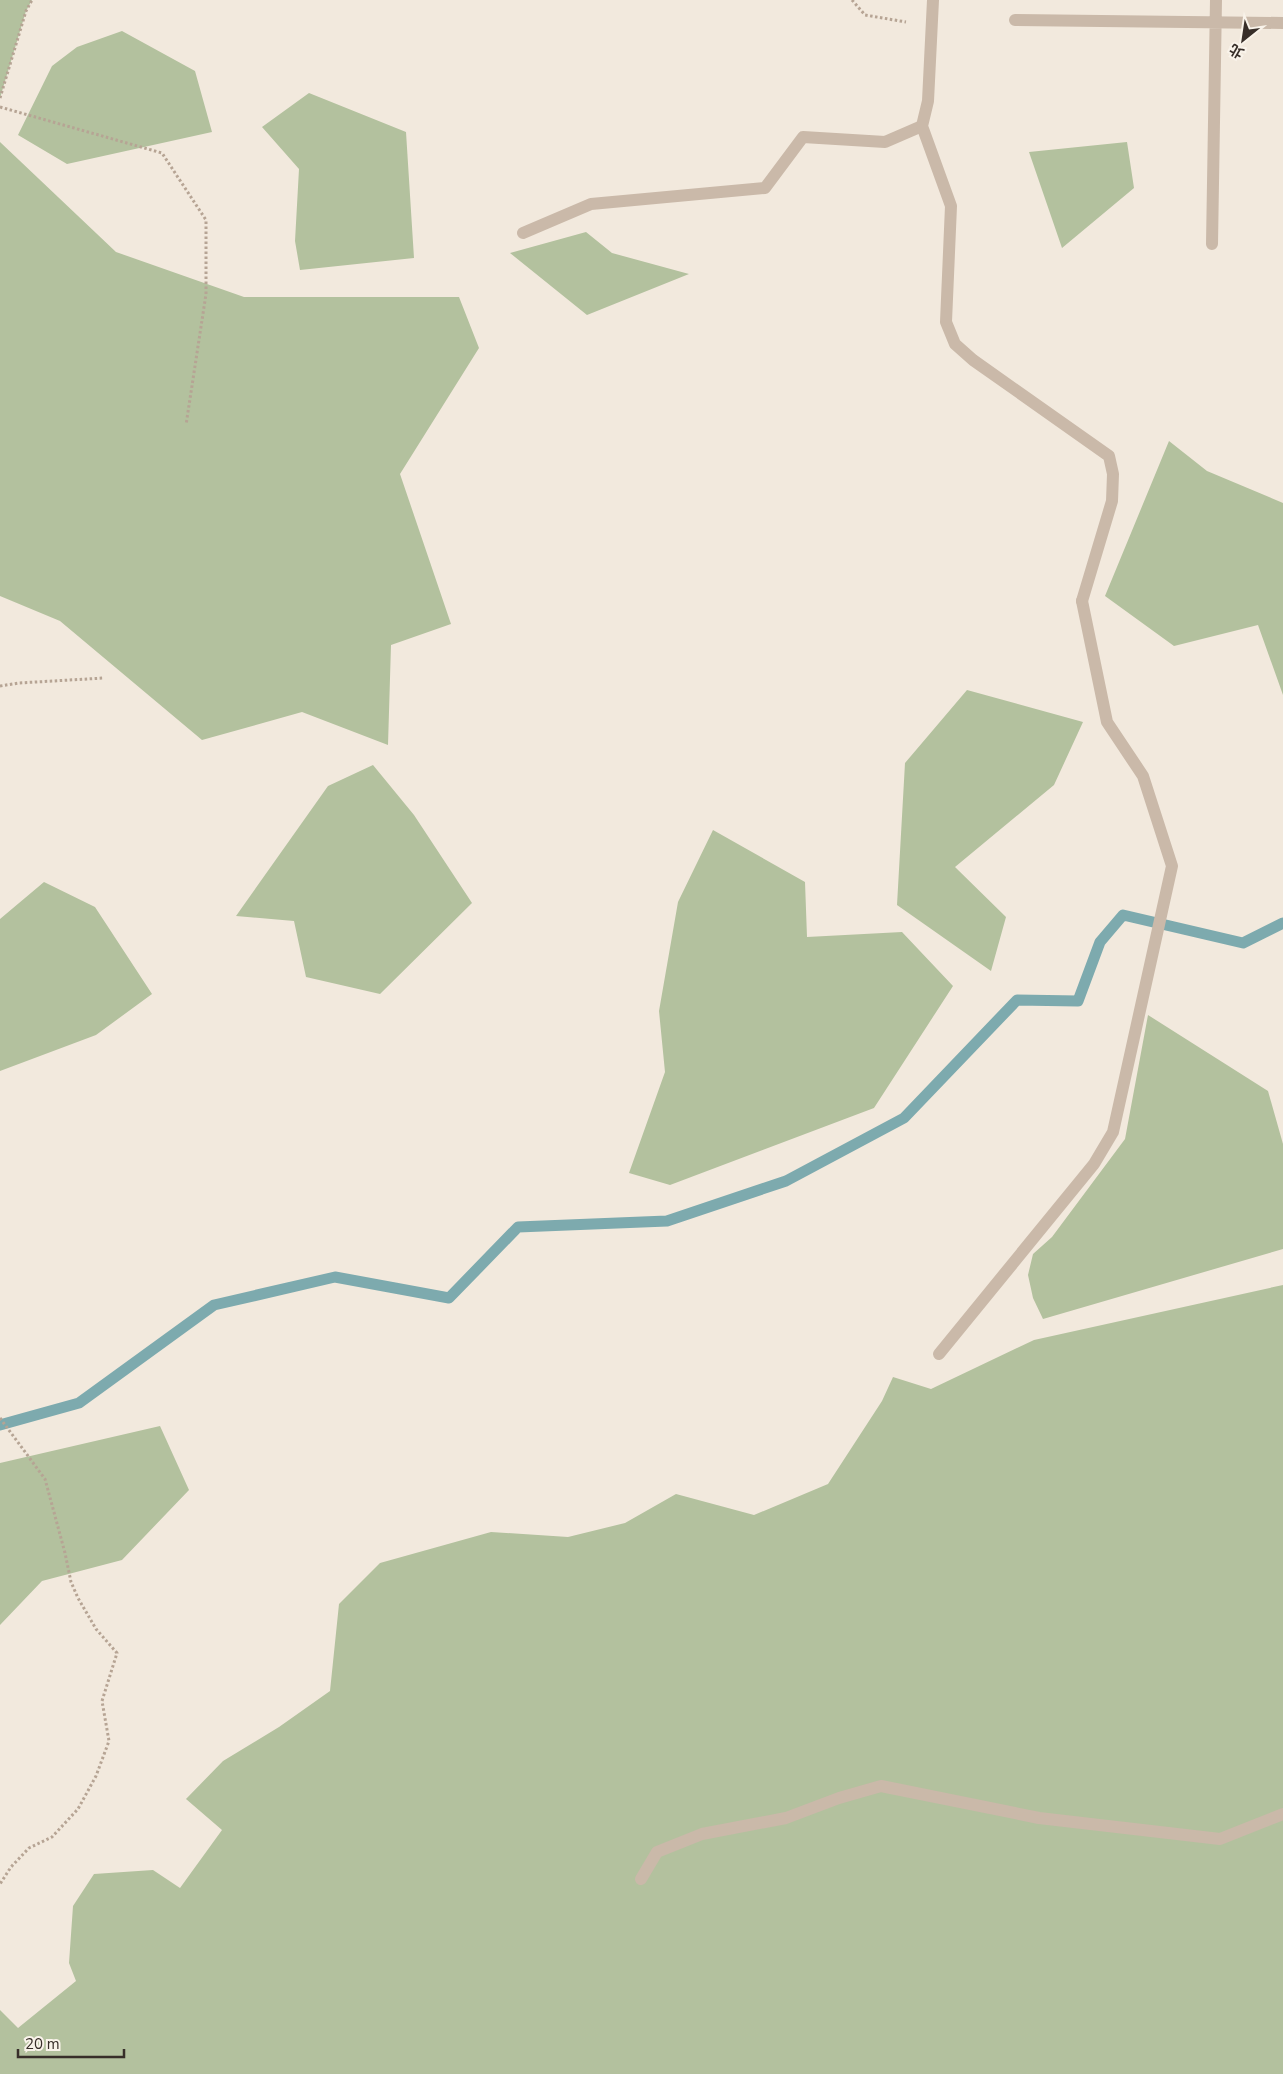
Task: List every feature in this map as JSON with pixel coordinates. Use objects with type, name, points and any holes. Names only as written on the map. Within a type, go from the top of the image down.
[{"type":"street","points":[[933,0],[928,101],[922,126],[951,206],[946,322],[955,344],[973,360],[1109,456],[1113,474],[1112,500],[1082,600],[1107,722],[1143,776],[1172,866],[1112,1132],[1094,1164],[939,1354]]},
{"type":"street","points":[[1212,244],[1216,0]]},
{"type":"street","points":[[1015,20],[1283,23]]},
{"type":"street","points":[[523,233],[590,204],[765,188],[803,137],[885,142],[922,126]]},
{"type":"street","points":[[642,1879],[657,1852],[702,1834],[786,1818],[839,1798],[881,1786],[1039,1818],[1138,1831],[1220,1839],[1283,1814]]},
{"type":"path","points":[[0,98],[26,11],[32,0]]},
{"type":"path","points":[[852,0],[865,15],[931,26]]},
{"type":"path","points":[[0,107],[162,153],[206,220],[206,294],[186,425]]},
{"type":"path","points":[[0,686],[19,683],[104,678]]},
{"type":"path","points":[[0,1418],[45,1478],[71,1582],[96,1629],[117,1653],[102,1701],[109,1740],[96,1776],[78,1809],[52,1837],[29,1848],[11,1867],[0,1884]]},
{"type":"green space","points":[[0,0],[32,0],[26,11],[0,98]]},
{"type":"green space","points":[[122,31],[195,71],[212,132],[67,164],[18,135],[52,66],[77,47]]},
{"type":"green space","points":[[309,93],[406,132],[414,258],[300,270],[295,241],[299,169],[262,127]]},
{"type":"green space","points":[[0,142],[116,252],[244,297],[459,297],[479,348],[400,474],[451,624],[391,645],[388,745],[302,712],[202,740],[60,621],[0,596]]},
{"type":"green space","points":[[1127,142],[1134,188],[1062,248],[1029,152]]},
{"type":"green space","points":[[586,232],[612,253],[689,274],[587,315],[510,253]]},
{"type":"green space","points":[[1169,441],[1207,471],[1283,503],[1283,695],[1258,625],[1174,646],[1105,596]]},
{"type":"green space","points":[[967,690],[1083,722],[1054,785],[955,867],[1006,917],[991,971],[897,905],[905,763]]},
{"type":"green space","points":[[373,765],[414,815],[472,903],[380,994],[306,977],[294,921],[236,916],[328,786]]},
{"type":"green space","points":[[713,830],[805,882],[807,937],[902,932],[953,986],[874,1108],[670,1185],[629,1173],[665,1072],[659,1011],[678,902]]},
{"type":"green space","points":[[44,882],[95,907],[152,994],[96,1035],[0,1071],[0,919]]},
{"type":"green space","points":[[1148,1015],[1268,1091],[1283,1144],[1283,1249],[1043,1319],[1033,1298],[1028,1275],[1033,1254],[1052,1237],[1125,1139]]},
{"type":"green space","points":[[1283,1285],[1283,2074],[0,2074],[0,2010],[18,2028],[76,1981],[69,1963],[73,1906],[94,1874],[153,1870],[180,1888],[222,1830],[186,1799],[223,1761],[279,1727],[330,1691],[339,1604],[380,1563],[491,1532],[568,1537],[625,1523],[676,1494],[754,1515],[828,1484],[882,1401],[893,1377],[931,1389],[1034,1340]]},
{"type":"green space","points":[[160,1426],[189,1490],[122,1560],[42,1581],[0,1625],[0,1463]]},
{"type":"waterway","points":[[0,1425],[79,1403],[214,1305],[335,1277],[449,1298],[518,1227],[667,1221],[786,1181],[904,1118],[1017,1000],[1078,1001],[1100,942],[1123,915],[1243,943],[1283,923]]}]
